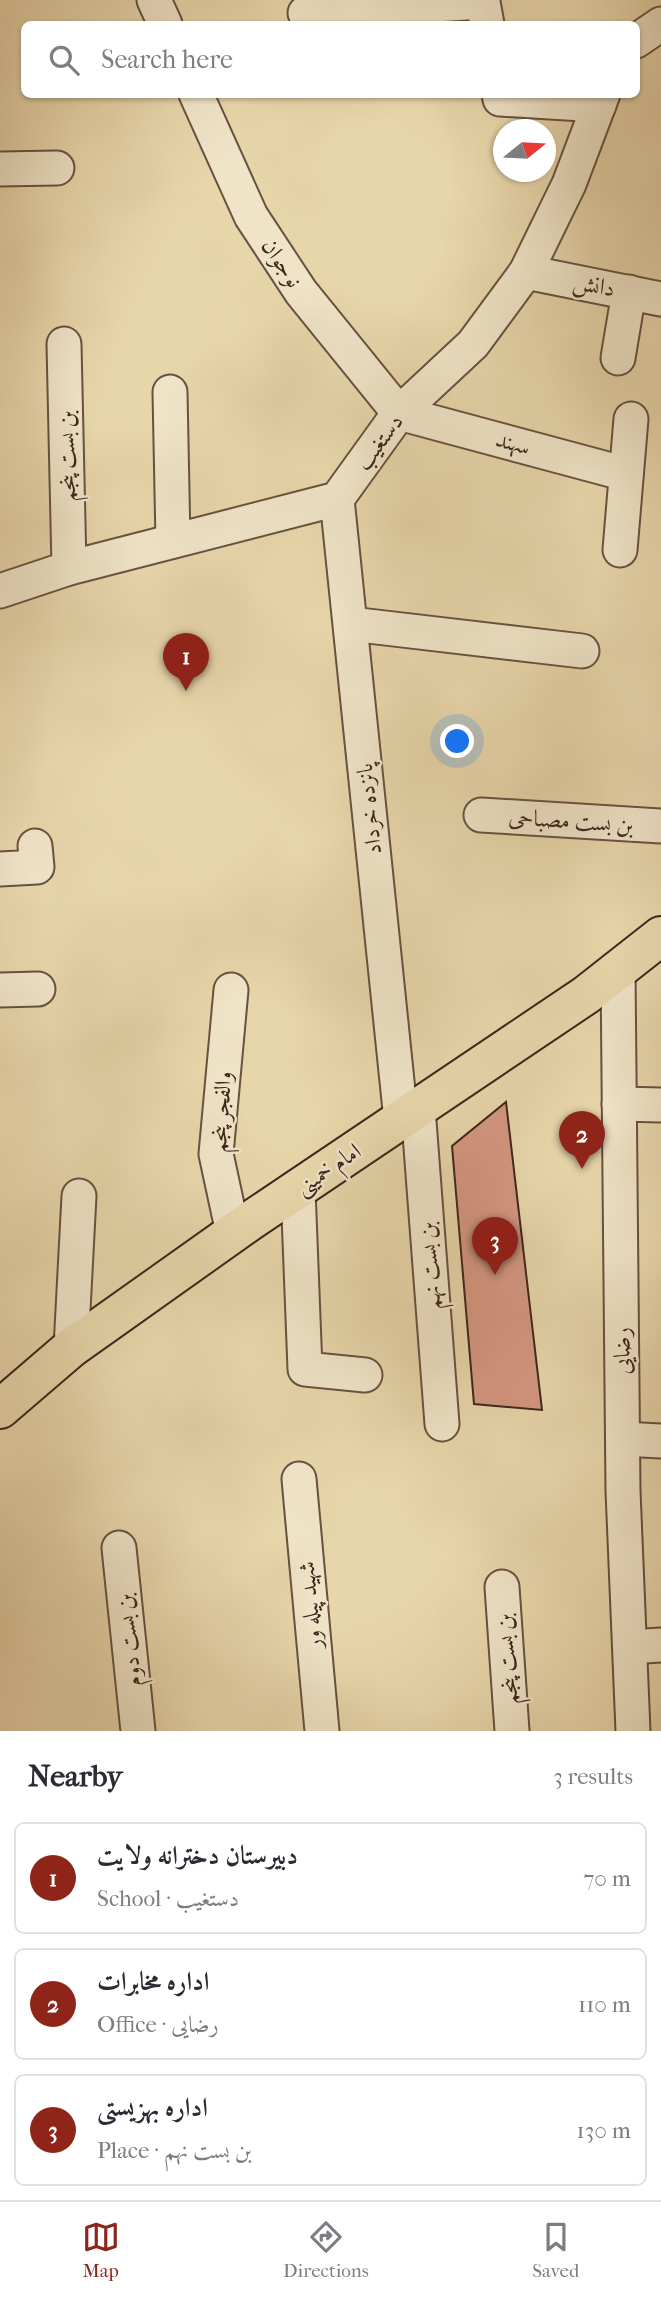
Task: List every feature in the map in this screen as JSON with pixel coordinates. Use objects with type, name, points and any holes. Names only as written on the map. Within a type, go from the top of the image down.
[{"type":"main road","name":"امام خمینی","points":[[0,1409],[71,1348],[233,1233],[586,995],[661,936]]},
{"type":"street","points":[[154,0],[164,21]]},
{"type":"street","points":[[305,13],[483,2],[486,21]]},
{"type":"street","points":[[640,38],[661,24]]},
{"type":"street","name":"نوجوان","points":[[199,98],[251,216],[301,292],[399,413]]},
{"type":"street","points":[[500,98],[601,100]]},
{"type":"street","name":"دستغیب","points":[[338,499],[399,413],[473,344],[526,272],[569,184],[601,100]]},
{"type":"street","points":[[0,169],[57,168]]},
{"type":"street","name":"دانش","points":[[526,272],[661,299]]},
{"type":"street","points":[[618,358],[629,292]]},
{"type":"street","name":"بن بست پنجم","points":[[64,344],[69,568]]},
{"type":"street","points":[[170,392],[173,541]]},
{"type":"street","name":"سهند","points":[[399,413],[626,474]]},
{"type":"street","points":[[620,550],[631,419]]},
{"type":"street","points":[[0,590],[69,568],[338,499]]},
{"type":"street","name":"پانزده خرداد","points":[[338,499],[410,1114]]},
{"type":"street","points":[[351,624],[582,651]]},
{"type":"street","name":"بن بست مصباحی","points":[[481,815],[661,827]]},
{"type":"street","points":[[0,869],[37,867],[36,846]]},
{"type":"street","name":"رضایی","points":[[618,970],[623,1439],[645,1646],[633,1731]]},
{"type":"street","points":[[0,990],[38,989]]},
{"type":"street","name":"والفجر پنجم","points":[[231,990],[216,1154],[233,1233]]},
{"type":"street","points":[[620,1104],[661,1105]]},
{"type":"street","name":"بن بست نهم","points":[[410,1114],[442,1424]]},
{"type":"street","points":[[298,1189],[305,1369],[365,1375]]},
{"type":"street","points":[[71,1348],[79,1196]]},
{"type":"street","points":[[623,1439],[661,1441]]},
{"type":"street","name":"شهید پیله ور","points":[[299,1479],[322,1731]]},
{"type":"street","name":"بن بست دوم","points":[[119,1548],[138,1731]]},
{"type":"street","name":"بن بست پنجم","points":[[502,1587],[512,1731]]},
{"type":"building","points":[[506,1102],[542,1410],[474,1404],[452,1146]]},
{"type":"place","name":"دبیرستان دخترانه ولایت","points":[[186,691]]},
{"type":"place","name":"اداره مخابرات","points":[[582,1169]]},
{"type":"place","name":"اداره بهزیستی","points":[[495,1275]]}]
